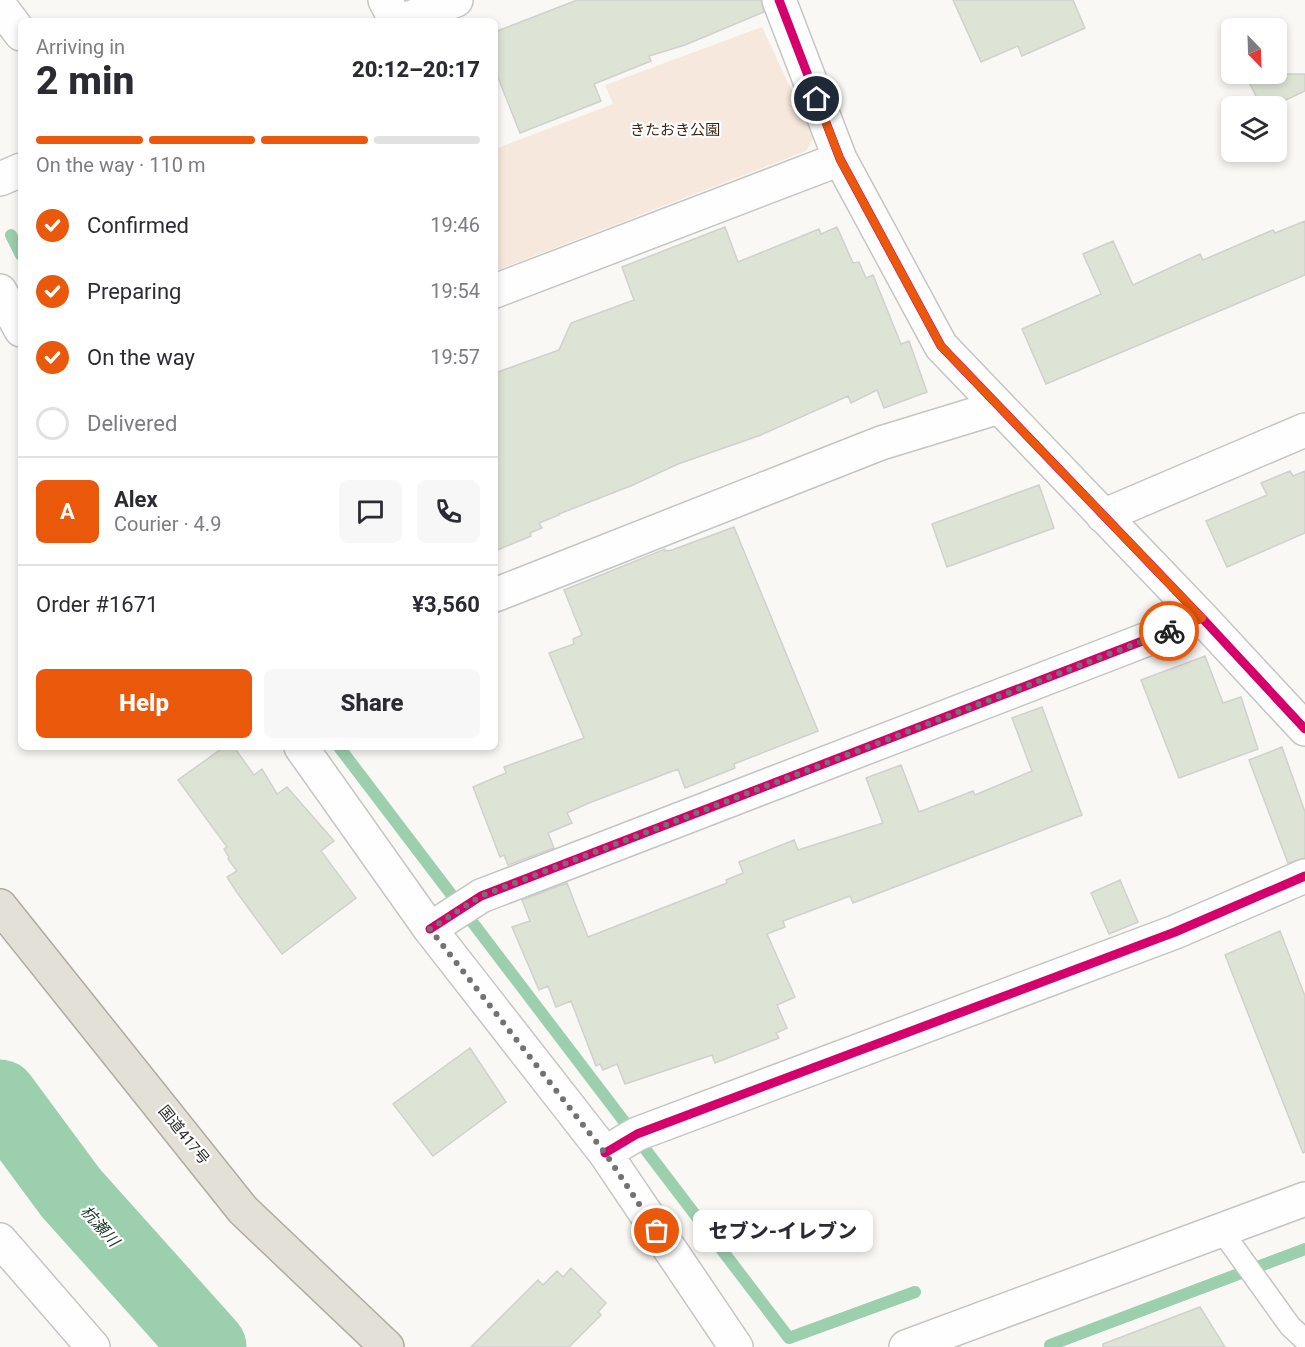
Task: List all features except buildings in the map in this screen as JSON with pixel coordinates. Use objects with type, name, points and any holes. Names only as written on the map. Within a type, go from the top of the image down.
[{"type":"highway","name":"国道417号","points":[[0,906],[243,1210],[387,1347]]},
{"type":"street","points":[[386,0],[395,18]]},
{"type":"street","points":[[410,18],[456,0]]},
{"type":"street","points":[[778,0],[840,159],[941,346],[1202,618],[1305,729]]},
{"type":"street","points":[[0,6],[18,30]]},
{"type":"street","points":[[498,290],[840,159]]},
{"type":"street","points":[[0,179],[18,172]]},
{"type":"street","points":[[0,291],[18,324]]},
{"type":"street","points":[[498,594],[881,443],[999,407]]},
{"type":"street","points":[[1103,516],[1305,430]]},
{"type":"street","points":[[434,925],[492,891],[1202,618]]},
{"type":"street","points":[[304,750],[434,925],[620,1144],[736,1347]]},
{"type":"street","points":[[620,1144],[1174,932],[1305,876]]},
{"type":"street","points":[[906,1347],[1231,1243],[1305,1199]]},
{"type":"street","points":[[0,1240],[93,1347]]},
{"type":"lane","points":[[1231,1243],[1290,1326],[1305,1340]]},
{"type":"green space","name":"きたおき公園","points":[[762,27],[814,138],[806,151],[498,270],[498,148],[613,104],[605,85]]},
{"type":"waterway","points":[[11,235],[18,249]]},
{"type":"waterway","points":[[341,750],[789,1338],[915,1292]]},
{"type":"waterway","name":"杭瀬川","points":[[0,1097],[71,1193],[209,1347]]},
{"type":"waterway","points":[[1050,1345],[1305,1249]]},
{"type":"cycle path","points":[[779,0],[840,159],[941,346],[1202,618],[1305,729]]},
{"type":"cycle path","points":[[430,929],[481,896],[1202,618]]},
{"type":"cycle path","points":[[605,1153],[637,1134],[1175,932],[1305,876]]},
{"type":"way so far","points":[[657,1231],[605,1153],[430,929],[439,921],[481,896],[1169,631]]},
{"type":"place","name":"セブン-イレブン","points":[[657,1231]]},
{"type":"route","points":[[817,99],[840,159],[941,346],[1202,618],[1169,631]]}]
